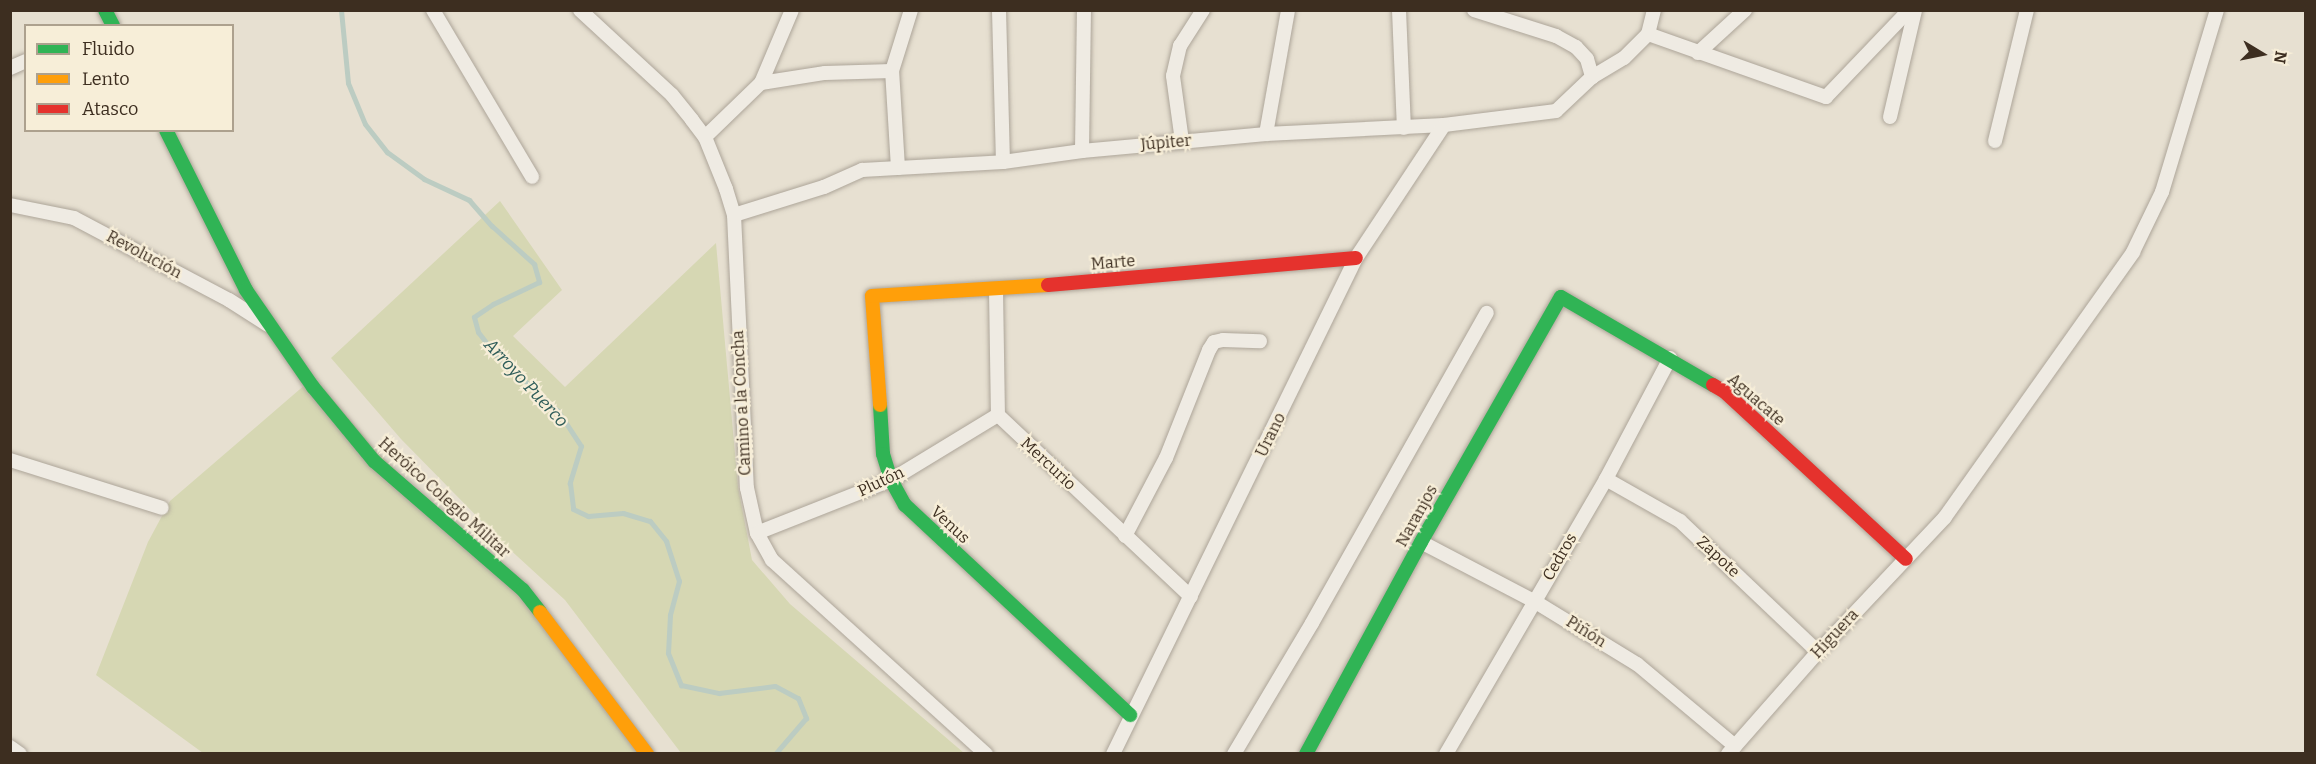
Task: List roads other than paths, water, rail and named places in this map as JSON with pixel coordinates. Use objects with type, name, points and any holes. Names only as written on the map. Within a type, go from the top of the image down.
[{"type":"street","points":[[433,10],[532,177]]},
{"type":"street","name":"Camino a la Concha","points":[[580,10],[672,95],[705,137],[734,215],[747,488],[757,533],[772,560],[986,753]]},
{"type":"street","points":[[705,137],[761,83],[792,10]]},
{"type":"street","points":[[898,168],[891,71],[910,10]]},
{"type":"street","points":[[999,10],[1003,162]]},
{"type":"street","points":[[1082,151],[1084,10]]},
{"type":"street","points":[[1182,141],[1173,76],[1180,46],[1203,10]]},
{"type":"street","points":[[1266,134],[1288,10]]},
{"type":"street","points":[[1399,10],[1404,128]]},
{"type":"street","points":[[1474,10],[1556,36],[1576,47],[1587,59],[1592,77]]},
{"type":"street","points":[[1654,10],[1648,34],[1826,97],[1909,10]]},
{"type":"street","points":[[1698,53],[1745,10]]},
{"type":"street","points":[[1890,117],[1915,10]]},
{"type":"street","points":[[1995,141],[2027,10]]},
{"type":"street","name":"Higuera","points":[[1731,750],[1818,652],[1945,517],[2133,252],[2162,192],[2217,10]]},
{"type":"street","name":"Júpiter","points":[[734,215],[824,187],[862,170],[1003,162],[1082,151],[1266,134],[1444,125],[1556,111],[1592,77],[1624,58],[1648,34]]},
{"type":"street","points":[[10,68],[24,62]]},
{"type":"street","points":[[761,83],[825,73],[891,71]]},
{"type":"street","name":"Urano","points":[[1113,753],[1356,258],[1444,125]]},
{"type":"street","name":"Heróico Colegio Militar","points":[[167,132],[246,290],[313,387],[374,461],[523,590],[647,753]]},
{"type":"street","name":"Revolución","points":[[10,205],[74,218],[229,300],[269,326]]},
{"type":"street","name":"Marte","points":[[872,296],[996,290],[1356,258]]},
{"type":"street","points":[[996,290],[998,415]]},
{"type":"street","name":"Venus","points":[[872,296],[883,454],[891,480],[905,505],[1130,715]]},
{"type":"street","name":"Aguacate","points":[[1561,297],[1670,358],[1725,393],[1906,560]]},
{"type":"street","name":"Naranjos","points":[[1306,753],[1421,543],[1561,297]]},
{"type":"street","points":[[1234,753],[1312,623],[1487,313]]},
{"type":"street","points":[[1125,536],[1166,458],[1209,350],[1215,342],[1223,340],[1260,341]]},
{"type":"street","name":"Cedros","points":[[1446,753],[1606,478],[1670,358]]},
{"type":"street","name":"Plutón","points":[[757,533],[891,480],[998,415]]},
{"type":"street","name":"Mercurio","points":[[998,415],[1191,597]]},
{"type":"street","points":[[10,460],[162,508]]},
{"type":"street","name":"Zapote","points":[[1606,478],[1680,521],[1818,652]]},
{"type":"street","name":"Piñón","points":[[1421,543],[1534,601],[1637,664],[1731,750]]},
{"type":"street","points":[[10,747],[20,753]]},
{"type":"waterway","name":"Arroyo Puerco","points":[[341,10],[348,83],[365,124],[387,152],[424,179],[469,200],[492,226],[534,264],[539,282],[493,304],[474,317],[478,332],[496,355],[558,411],[581,446],[570,483],[573,509],[588,516],[623,513],[650,521],[666,541],[679,581],[670,615],[668,653],[681,685],[719,693],[775,686],[798,698],[806,718],[775,754]]}]
